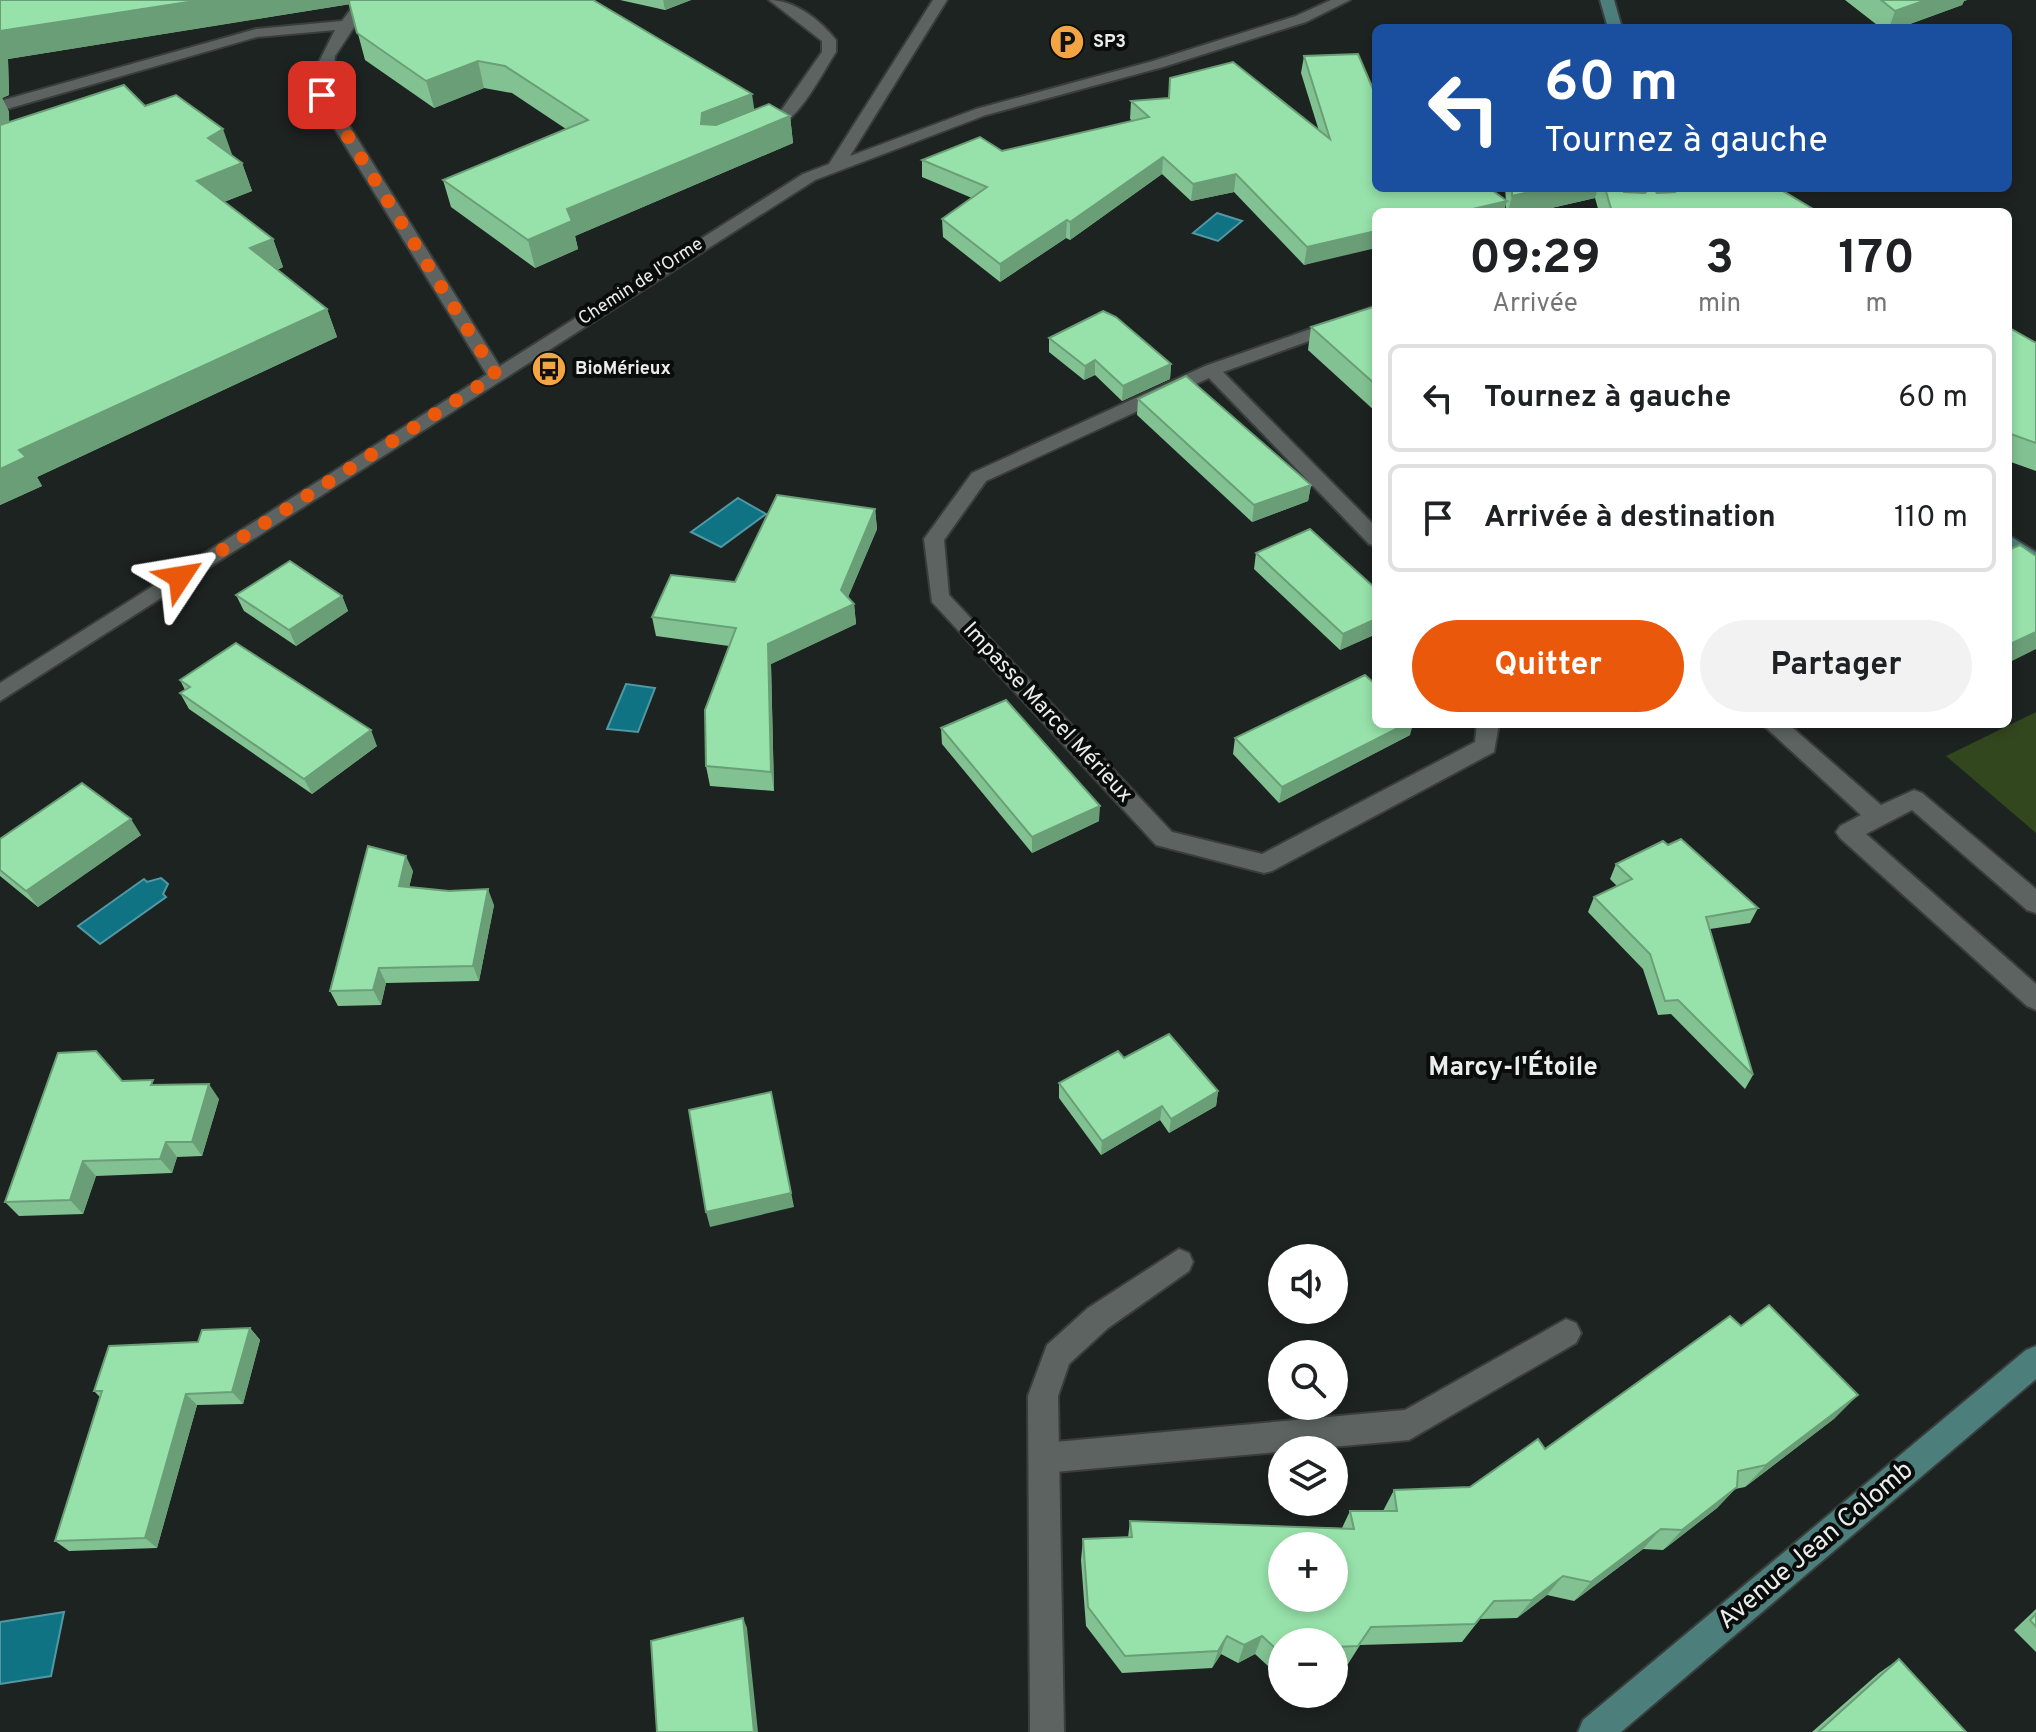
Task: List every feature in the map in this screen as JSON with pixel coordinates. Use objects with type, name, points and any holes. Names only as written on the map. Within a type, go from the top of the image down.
[{"type":"street","points":[[365,0],[325,57],[319,76],[322,95],[496,375]]},
{"type":"street","points":[[741,135],[783,118],[829,52],[829,40],[818,28],[776,0]]},
{"type":"street","points":[[836,166],[940,0]]},
{"type":"street","name":"Chemin de l'Orme","points":[[0,693],[809,177],[981,112],[1158,64],[1301,19],[1343,0]]},
{"type":"street","points":[[1607,0],[1614,24]]},
{"type":"street","points":[[0,106],[256,33],[348,25]]},
{"type":"street","name":"Impasse Marcel Mérieux","points":[[1372,312],[1211,370],[979,477],[934,539],[939,597],[1164,839],[1264,864],[1486,746],[1488,728]]},
{"type":"street","points":[[1211,370],[1372,535]]},
{"type":"street","points":[[2012,545],[2036,562]]},
{"type":"street","points":[[1778,728],[1879,817]]},
{"type":"street","points":[[2036,903],[1914,799],[1848,832],[2036,999]]},
{"type":"street","points":[[1047,1732],[1043,1396],[1057,1355],[1098,1318],[1179,1262]]},
{"type":"street","points":[[1044,1458],[1409,1425],[1566,1333]]},
{"type":"street","name":"Avenue Jean Colomb","points":[[1595,1732],[2036,1360]]},
{"type":"green space","points":[[2036,712],[2036,833],[1946,756],[2003,728],[2012,728],[2012,724]]},
{"type":"water","points":[[1217,213],[1242,221],[1218,241],[1193,233]]},
{"type":"water","points":[[738,498],[766,514],[721,547],[691,532]]},
{"type":"water","points":[[626,684],[655,688],[638,732],[607,729]]},
{"type":"water","points":[[161,878],[168,884],[163,894],[166,897],[100,944],[78,926],[144,879],[147,882]]},
{"type":"water","points":[[64,1612],[51,1676],[0,1684],[0,1622]]},
{"type":"building","points":[[0,0],[201,0],[0,31]]},
{"type":"building","points":[[350,0],[593,0],[752,94],[702,113],[701,124],[716,125],[769,104],[790,116],[567,209],[572,221],[528,240],[443,180],[588,120],[505,66],[478,61],[426,81],[357,33]]},
{"type":"building","points":[[1881,0],[1926,0],[1895,11]]},
{"type":"building","points":[[1358,54],[1372,87],[1372,192],[1495,192],[1507,201],[1477,208],[1372,208],[1372,232],[1307,247],[1236,174],[1193,184],[1163,157],[1070,222],[1067,220],[1000,264],[942,219],[987,187],[922,160],[980,137],[1002,151],[1149,117],[1131,101],[1169,98],[1170,78],[1233,62],[1330,139],[1304,56]]},
{"type":"building","points":[[124,85],[145,106],[176,95],[223,129],[208,138],[242,163],[197,181],[273,239],[250,248],[327,309],[19,450],[26,457],[0,469],[0,125]]},
{"type":"building","points":[[1606,192],[1785,192],[1811,208],[1611,208]]},
{"type":"building","points":[[1372,307],[1372,381],[1311,327]]},
{"type":"building","points":[[1103,311],[1116,317],[1171,364],[1123,386],[1095,360],[1085,366],[1049,338]]},
{"type":"building","points":[[2012,329],[2036,343],[2036,443],[2012,434]]},
{"type":"building","points":[[1186,376],[1311,485],[1254,505],[1138,399]]},
{"type":"building","points":[[777,495],[875,509],[841,590],[854,604],[768,644],[771,772],[706,766],[705,710],[736,628],[652,617],[671,575],[735,582]]},
{"type":"building","points":[[1310,529],[1372,585],[1372,621],[1343,634],[1256,553]]},
{"type":"building","points":[[2020,545],[2036,556],[2036,632],[2012,643],[2012,548]]},
{"type":"building","points":[[290,561],[342,596],[289,630],[236,595]]},
{"type":"building","points":[[236,643],[371,730],[304,779],[180,693],[190,687],[180,680]]},
{"type":"building","points":[[1365,675],[1372,681],[1372,728],[1398,728],[1282,787],[1235,738]]},
{"type":"building","points":[[1006,700],[1100,806],[1032,837],[941,728]]},
{"type":"building","points":[[82,783],[131,819],[26,891],[0,870],[0,839]]},
{"type":"building","points":[[1681,839],[1758,908],[1706,917],[1753,1075],[1678,1000],[1665,1001],[1650,954],[1594,897],[1632,879],[1616,864],[1663,841],[1668,845]]},
{"type":"building","points":[[368,846],[406,856],[399,886],[449,891],[488,889],[473,966],[379,968],[373,990],[330,991]]},
{"type":"building","points":[[1169,1034],[1218,1091],[1171,1119],[1162,1106],[1102,1141],[1059,1083],[1118,1051],[1124,1058]]},
{"type":"building","points":[[96,1051],[122,1081],[153,1080],[151,1085],[209,1084],[192,1142],[166,1142],[160,1159],[83,1161],[70,1200],[5,1202],[58,1053]]},
{"type":"building","points":[[771,1092],[791,1193],[706,1212],[689,1110]]},
{"type":"building","points":[[1769,1305],[1858,1395],[1766,1465],[1738,1471],[1737,1487],[1682,1530],[1661,1529],[1591,1582],[1563,1576],[1532,1600],[1494,1601],[1475,1624],[1371,1627],[1358,1646],[1348,1646],[1348,1628],[1268,1628],[1268,1642],[1262,1636],[1244,1645],[1227,1636],[1218,1651],[1125,1656],[1088,1607],[1083,1539],[1132,1537],[1130,1521],[1354,1529],[1350,1511],[1397,1511],[1394,1490],[1470,1487],[1538,1439],[1545,1449],[1730,1316],[1741,1326]]},
{"type":"building","points":[[250,1328],[232,1392],[186,1394],[145,1538],[55,1541],[102,1391],[94,1391],[109,1346],[198,1342],[202,1330]]},
{"type":"building","points":[[743,1618],[754,1732],[657,1732],[651,1641]]},
{"type":"building","points":[[1899,1659],[1966,1732],[1818,1732]]},
{"type":"place","name":"SP3","points":[[1067,42]]},
{"type":"place","name":"BioMérieux","points":[[549,369]]},
{"type":"district","name":"Marcy-l'Étoile","points":[[1513,1068]]},
{"type":"route","points":[[180,577],[496,375],[322,95]]}]
